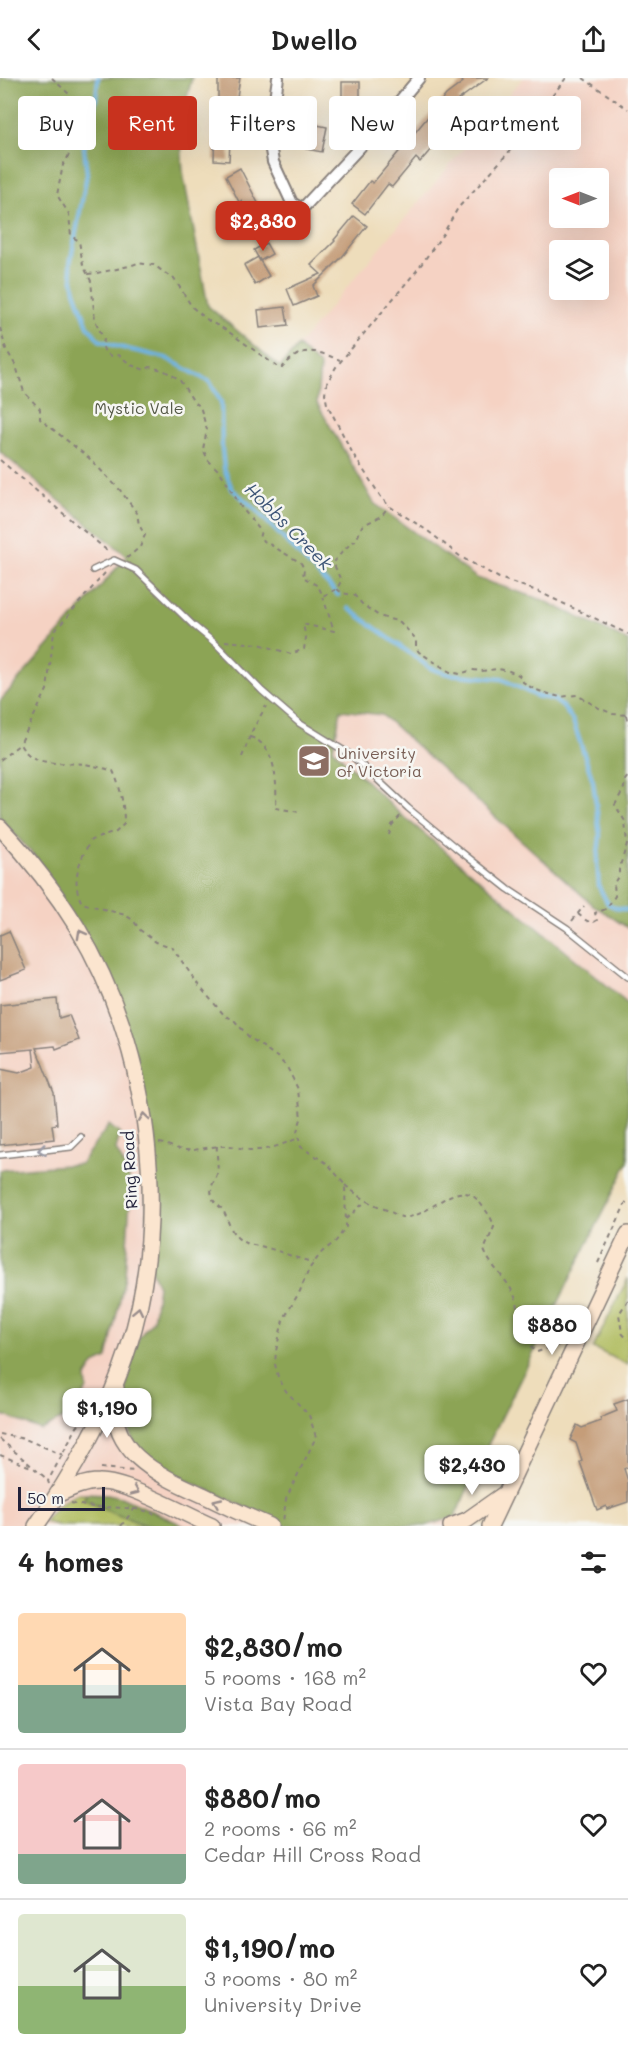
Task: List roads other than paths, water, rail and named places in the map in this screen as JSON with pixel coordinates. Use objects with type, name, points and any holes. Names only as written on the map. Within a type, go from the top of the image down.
[{"type":"street","points":[[278,78],[269,139],[273,162],[292,203],[302,209],[373,133],[419,78]]},
{"type":"street","name":"Ring Road","points":[[0,826],[56,894],[78,928],[99,971],[122,1025],[132,1060],[141,1098],[147,1141],[149,1226],[142,1287],[134,1329],[122,1367],[95,1425],[59,1494],[36,1526]]},
{"type":"street","points":[[490,1526],[628,1234]]},
{"type":"street","points":[[122,1367],[114,1400],[116,1420],[129,1448],[143,1464],[162,1477],[270,1526]]},
{"type":"street","points":[[59,1494],[83,1484],[111,1483],[129,1488],[212,1526]]},
{"type":"street","points":[[451,1526],[467,1520],[506,1492]]},
{"type":"lane","points":[[93,570],[114,560],[136,570],[299,723],[351,755],[408,808],[508,889],[567,928],[628,977]]},
{"type":"lane","points":[[0,1155],[71,1147],[81,1137]]},
{"type":"waterway","name":"Hobbs Creek","points":[[98,78],[96,99],[84,148],[87,174],[70,264],[75,291],[88,326],[99,340],[166,358],[210,382],[221,402],[224,468],[232,489],[254,508],[338,595]]},
{"type":"waterway","name":"Hobbs Creek","points":[[348,608],[430,668],[448,674],[502,679],[536,696],[554,700],[563,707],[573,721],[593,781],[600,836],[597,862],[599,887],[608,904],[628,910]]},
{"type":"place","name":"University of Victoria","points":[[314,761]]},
{"type":"park label","name":"Mystic Vale","points":[[139,407]]}]
